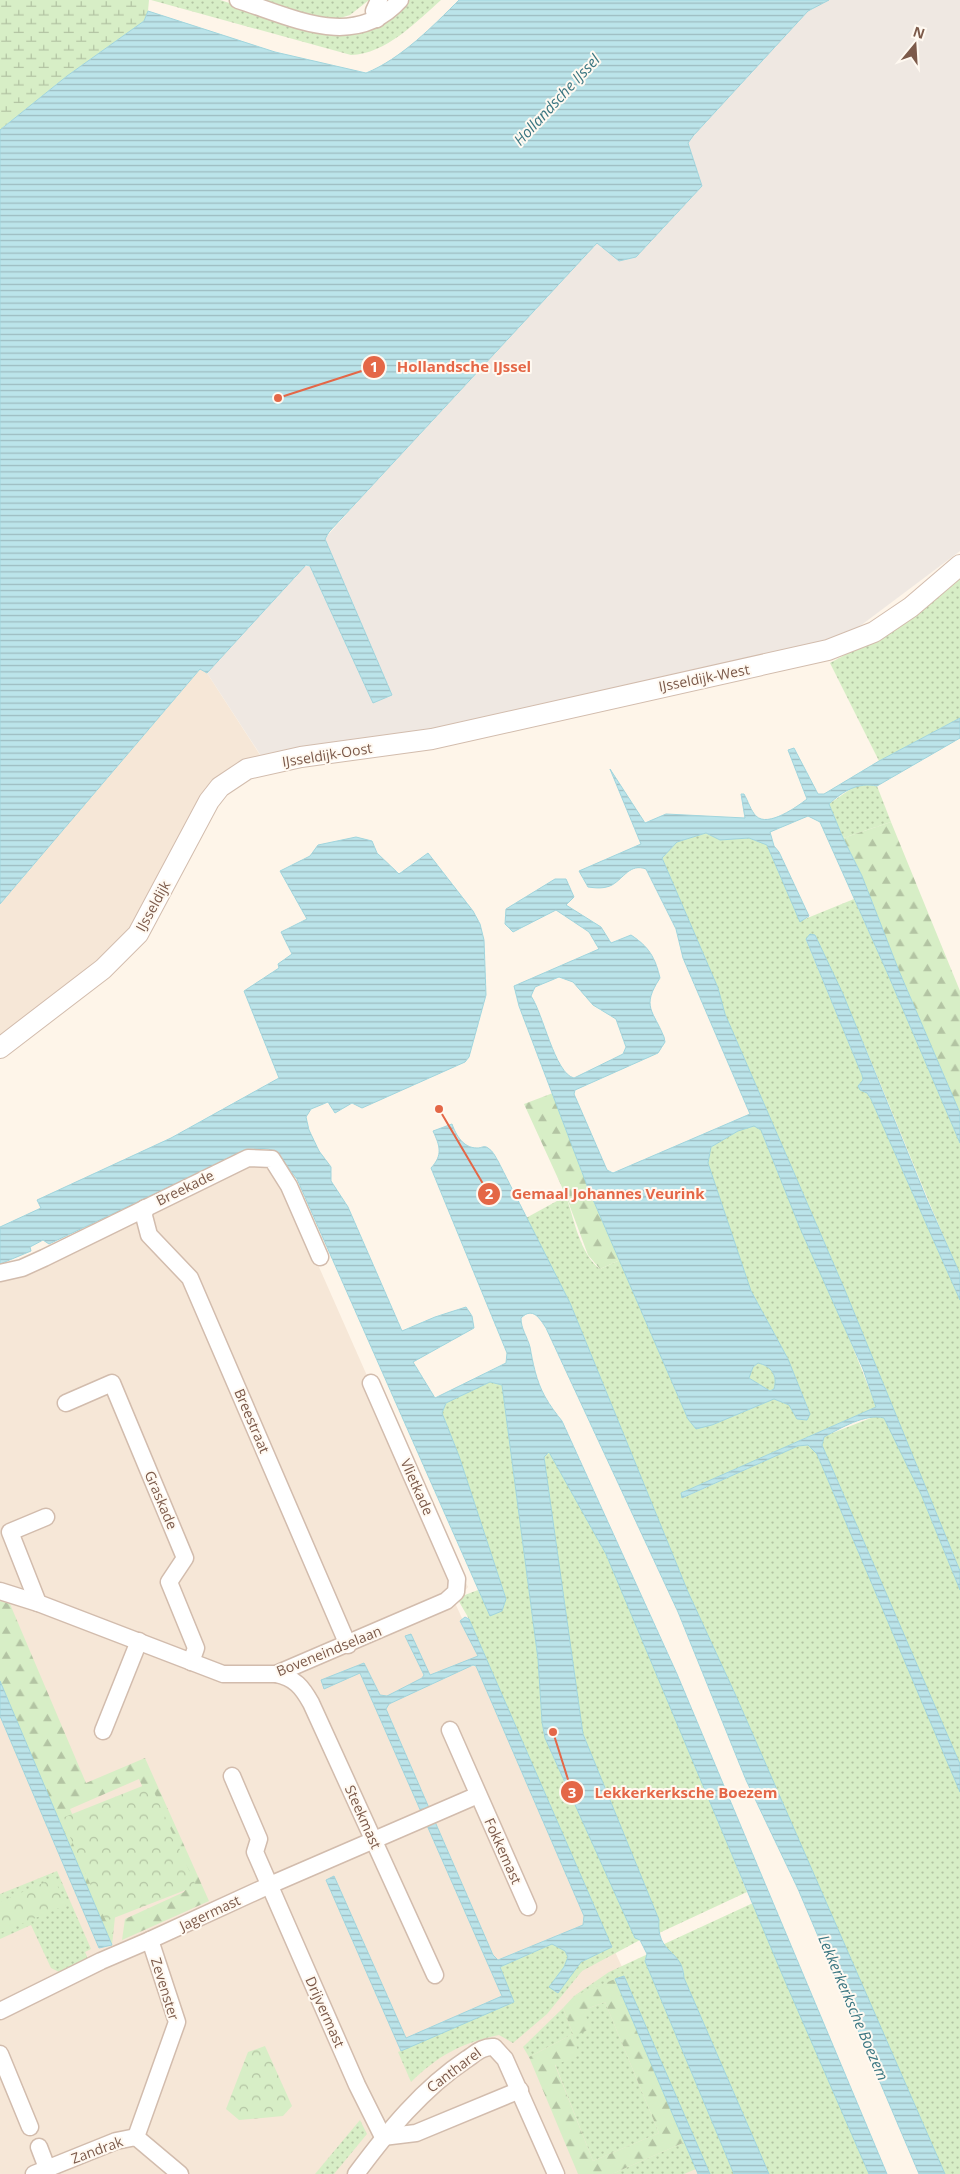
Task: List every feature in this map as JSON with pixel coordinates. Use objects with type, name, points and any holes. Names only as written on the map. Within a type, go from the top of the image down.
[{"type":"street","points":[[238,0],[330,28],[356,27],[377,19],[391,10],[400,0]]},
{"type":"street","points":[[377,19],[374,11],[379,0]]},
{"type":"street","name":"IJsseldijk-West","points":[[426,740],[619,696],[785,662],[851,643],[874,632],[911,607],[960,566]]},
{"type":"street","name":"IJsseldijk-Oost","points":[[231,779],[247,769],[301,757],[426,740]]},
{"type":"street","name":"IJsseldijk","points":[[0,1048],[103,969],[138,934],[209,801],[231,779]]},
{"type":"street","name":"Breekade","points":[[0,1273],[22,1268],[44,1258],[248,1158],[272,1158],[289,1186],[320,1257]]},
{"type":"street","name":"Breestraat","points":[[144,1208],[149,1235],[190,1278],[348,1645]]},
{"type":"street","name":"Graskade","points":[[66,1403],[112,1383],[185,1558],[169,1582],[196,1648],[190,1662]]},
{"type":"street","name":"Vlietkade","points":[[371,1383],[457,1579],[456,1592]]},
{"type":"street","points":[[38,1602],[10,1532],[46,1517]]},
{"type":"street","name":"Boveneindselaan","points":[[0,1591],[38,1602],[223,1674],[276,1674],[348,1645],[446,1601],[456,1592]]},
{"type":"street","points":[[103,1731],[139,1642]]},
{"type":"street","name":"Steekmast","points":[[276,1674],[291,1677],[304,1691],[311,1703],[435,1975]]},
{"type":"street","name":"Fokkemast","points":[[450,1730],[528,1907]]},
{"type":"street","points":[[232,1776],[259,1839],[254,1852],[270,1885]]},
{"type":"street","points":[[372,1840],[478,1795]]},
{"type":"street","name":"Jagermast","points":[[150,1940],[372,1840]]},
{"type":"street","name":"Drijvermast","points":[[270,1885],[357,2085],[383,2137]]},
{"type":"street","name":"Zevenster","points":[[0,2011],[101,1961],[150,1940],[178,2022],[136,2137]]},
{"type":"street","name":"Cantharel","points":[[356,2174],[383,2137],[428,2089],[486,2046],[494,2047],[505,2059],[556,2174]]},
{"type":"street","points":[[0,2054],[30,2127]]},
{"type":"street","points":[[383,2137],[416,2133],[520,2090]]},
{"type":"street","name":"Zandrak","points":[[40,2171],[116,2141],[136,2137],[180,2174]]},
{"type":"street","points":[[39,2147],[40,2171]]},
{"type":"shaded area","points":[[804,0],[960,0],[960,551],[828,650],[267,765],[207,673],[729,78]]},
{"type":"shaded area","points":[[200,669],[207,673],[262,758],[221,776],[126,937],[0,1037],[0,904]]},
{"type":"shaded area","points":[[270,1160],[410,1473],[468,1587],[455,1603],[717,2174],[0,2174],[0,1275],[216,1175]]},
{"type":"green space","points":[[0,0],[149,0],[148,11],[144,21],[67,76],[0,130]]},
{"type":"green space","points":[[151,0],[220,0],[320,32],[404,0],[441,0],[411,27],[388,43],[364,53],[351,55]]},
{"type":"green space","points":[[257,0],[369,0],[350,15],[330,21]]},
{"type":"green space","points":[[960,571],[960,718],[879,761],[830,663],[874,639]]},
{"type":"green space","points":[[863,783],[877,786],[891,822],[843,838],[829,804],[852,788]]},
{"type":"green space","points":[[891,822],[960,991],[960,1113],[899,971],[862,876],[843,838]]},
{"type":"green space","points":[[706,833],[720,840],[749,838],[767,845],[800,921],[854,899],[960,1143],[960,1274],[871,1061],[815,935],[806,940],[862,1075],[863,1080],[860,1084],[871,1099],[960,1300],[960,1571],[844,1288],[725,1014],[718,988],[662,858],[677,842]]},
{"type":"green space","points":[[553,1093],[588,1188],[620,1260],[600,1269],[588,1255],[566,1196],[524,1104]]},
{"type":"green space","points":[[754,1125],[761,1130],[849,1337],[876,1407],[681,1493],[683,1498],[798,1446],[809,1445],[817,1454],[960,1791],[960,2174],[945,2174],[736,1696],[688,1592],[570,1303],[526,1218],[566,1196],[578,1236],[593,1262],[600,1269],[620,1260],[688,1419],[696,1428],[712,1425],[774,1399],[789,1405],[797,1419],[810,1413],[788,1359],[751,1291],[708,1163],[711,1147],[738,1131]]},
{"type":"green space","points":[[758,1363],[767,1366],[774,1375],[774,1389],[770,1391],[749,1378],[753,1367]]},
{"type":"green space","points":[[490,1382],[502,1385],[538,1659],[542,1722],[545,1738],[635,1937],[640,1940],[582,1971],[547,2014],[513,2043],[499,2035],[462,2046],[431,2064],[411,2082],[398,2052],[514,2002],[500,1967],[552,1944],[565,1951],[568,1957],[564,1967],[549,1987],[573,1971],[581,1962],[612,1947],[469,1619],[457,1598],[478,1590],[491,1616],[506,1599],[459,1456],[442,1413],[446,1403]]},
{"type":"green space","points":[[876,1416],[884,1418],[889,1427],[921,1494],[960,1590],[960,1764],[822,1445],[824,1437]]},
{"type":"green space","points":[[549,1451],[606,1554],[662,1683],[747,1892],[657,1934],[659,1920],[583,1734],[544,1457]]},
{"type":"green space","points":[[0,1601],[10,1604],[86,1783],[145,1758],[209,1901],[122,1940],[125,1919],[184,1892],[187,1887],[139,1779],[70,1809],[115,1917],[112,1945],[0,1681]]},
{"type":"green space","points":[[150,1783],[196,1886],[106,1921],[62,1818]]},
{"type":"green space","points":[[57,1871],[91,1949],[85,1952],[88,1959],[63,1974],[51,1968],[31,1925],[0,1939],[0,1894]]},
{"type":"green space","points":[[54,1878],[66,1905],[0,1933],[0,1902]]},
{"type":"green space","points":[[753,1903],[869,2174],[769,2174],[684,1978],[683,1968],[662,1945]]},
{"type":"green space","points":[[648,1954],[645,1961],[734,2174],[710,2174],[624,1976],[574,1996],[609,1972]]},
{"type":"green space","points":[[615,1979],[685,2142],[612,2174],[578,2174],[529,2057],[573,2034],[563,2008],[574,1996]],"holes":[[[605,2002],[659,2133],[593,2161],[555,2065],[580,2055],[572,2037],[590,2029],[584,2010]]]},
{"type":"green space","points":[[605,2002],[659,2133],[593,2161],[555,2064],[579,2055],[572,2037],[584,2010]]},
{"type":"green space","points":[[563,2008],[573,2034],[529,2057],[523,2047]]},
{"type":"green space","points":[[265,2046],[292,2106],[283,2116],[239,2120],[226,2109],[248,2052]]},
{"type":"green space","points":[[360,2120],[367,2134],[334,2174],[315,2174]]},
{"type":"green space","points":[[685,2142],[696,2169],[684,2174],[612,2174]]},
{"type":"water","points":[[459,0],[829,0],[808,11],[693,136],[688,143],[702,186],[636,257],[619,261],[597,243],[329,532],[325,539],[392,695],[373,703],[310,566],[306,565],[207,673],[200,669],[0,904],[0,130],[67,76],[144,21],[148,11],[275,52],[366,73],[404,51]]},
{"type":"water","points":[[960,718],[960,738],[877,786],[863,785],[851,789],[829,804],[862,876],[899,971],[960,1113],[960,1143],[820,822],[808,816],[770,832],[774,846],[779,852],[809,916],[800,922],[767,845],[749,838],[720,840],[706,833],[677,842],[662,858],[718,988],[725,1014],[844,1288],[960,1571],[960,1590],[921,1494],[884,1418],[862,1419],[824,1437],[822,1445],[960,1764],[960,1792],[817,1454],[808,1445],[798,1446],[682,1498],[681,1493],[876,1407],[863,1369],[800,1228],[761,1130],[754,1126],[738,1131],[711,1147],[708,1163],[751,1291],[788,1359],[810,1414],[807,1420],[797,1419],[789,1405],[774,1399],[712,1425],[696,1429],[688,1419],[588,1188],[519,1006],[514,986],[599,949],[589,932],[556,910],[513,932],[505,924],[506,909],[555,879],[566,879],[574,897],[566,905],[601,927],[611,943],[631,935],[647,948],[656,964],[660,978],[654,988],[650,1002],[665,1042],[658,1053],[575,1090],[574,1094],[607,1170],[613,1173],[750,1114],[683,958],[676,929],[646,869],[636,868],[631,870],[612,885],[600,888],[588,887],[579,871],[641,844],[610,769],[645,823],[666,814],[745,818],[741,794],[744,794],[751,809],[761,819],[775,818],[783,815],[807,799],[788,750],[794,748],[818,794],[824,794],[879,761]],"holes":[[[559,977],[573,982],[593,1005],[616,1019],[626,1047],[623,1054],[574,1078],[567,1074],[555,1055],[536,1004],[531,996],[535,987]],[[758,1363],[767,1366],[774,1375],[774,1389],[770,1391],[749,1378],[753,1367]]]},
{"type":"water","points":[[356,837],[372,841],[377,853],[399,874],[428,853],[473,911],[480,924],[484,940],[486,995],[469,1057],[465,1062],[362,1108],[352,1103],[335,1113],[328,1102],[311,1109],[306,1117],[309,1130],[319,1151],[331,1167],[331,1181],[348,1207],[402,1331],[435,1317],[466,1307],[472,1316],[474,1328],[413,1362],[435,1398],[506,1363],[507,1353],[431,1168],[439,1155],[433,1131],[452,1124],[458,1136],[468,1146],[477,1148],[487,1147],[495,1155],[570,1303],[688,1592],[736,1696],[945,2174],[919,2174],[798,1889],[746,1780],[678,1612],[546,1328],[536,1315],[529,1313],[521,1318],[540,1387],[562,1421],[677,1674],[887,2174],[869,2174],[782,1974],[606,1554],[549,1452],[544,1457],[583,1734],[659,1920],[661,1940],[683,1969],[684,1978],[769,2174],[734,2174],[645,1961],[647,1954],[640,1940],[635,1938],[545,1738],[542,1722],[538,1659],[502,1385],[490,1382],[446,1403],[442,1413],[459,1456],[506,1599],[502,1611],[490,1616],[297,1179],[281,1157],[272,1150],[256,1149],[245,1151],[49,1244],[43,1240],[30,1247],[31,1251],[0,1264],[0,1227],[41,1208],[37,1200],[171,1138],[279,1078],[244,991],[279,968],[278,964],[292,954],[281,932],[307,919],[280,871],[310,856],[318,845]]},
{"type":"water","points":[[810,934],[815,935],[843,994],[927,1200],[960,1274],[960,1300],[871,1099],[858,1086],[863,1080],[862,1075],[806,939]]},
{"type":"water","points":[[465,1617],[469,1619],[612,1947],[581,1962],[558,1993],[549,1987],[564,1967],[568,1957],[565,1951],[552,1944],[500,1967],[514,2002],[401,2051],[326,1880],[334,1876],[406,2038],[502,1996],[360,1673],[324,1689],[321,1680],[364,1663],[380,1695],[387,1696],[422,1678],[424,1675],[405,1636],[411,1634],[430,1675],[478,1656],[460,1621]],"holes":[[[473,1665],[476,1666],[584,1916],[583,1925],[498,1960],[493,1955],[386,1709],[389,1704]]]},
{"type":"water","points":[[0,1681],[112,1945],[99,1948],[0,1716]]},
{"type":"water","points":[[624,1976],[710,2174],[698,2174],[615,1979]]},
{"type":"place","name":"Hollandsche IJssel","points":[[278,398]]},
{"type":"place","name":"Gemaal Johannes Veurink","points":[[439,1109]]},
{"type":"place","name":"Lekkerkerksche Boezem","points":[[553,1732]]}]
